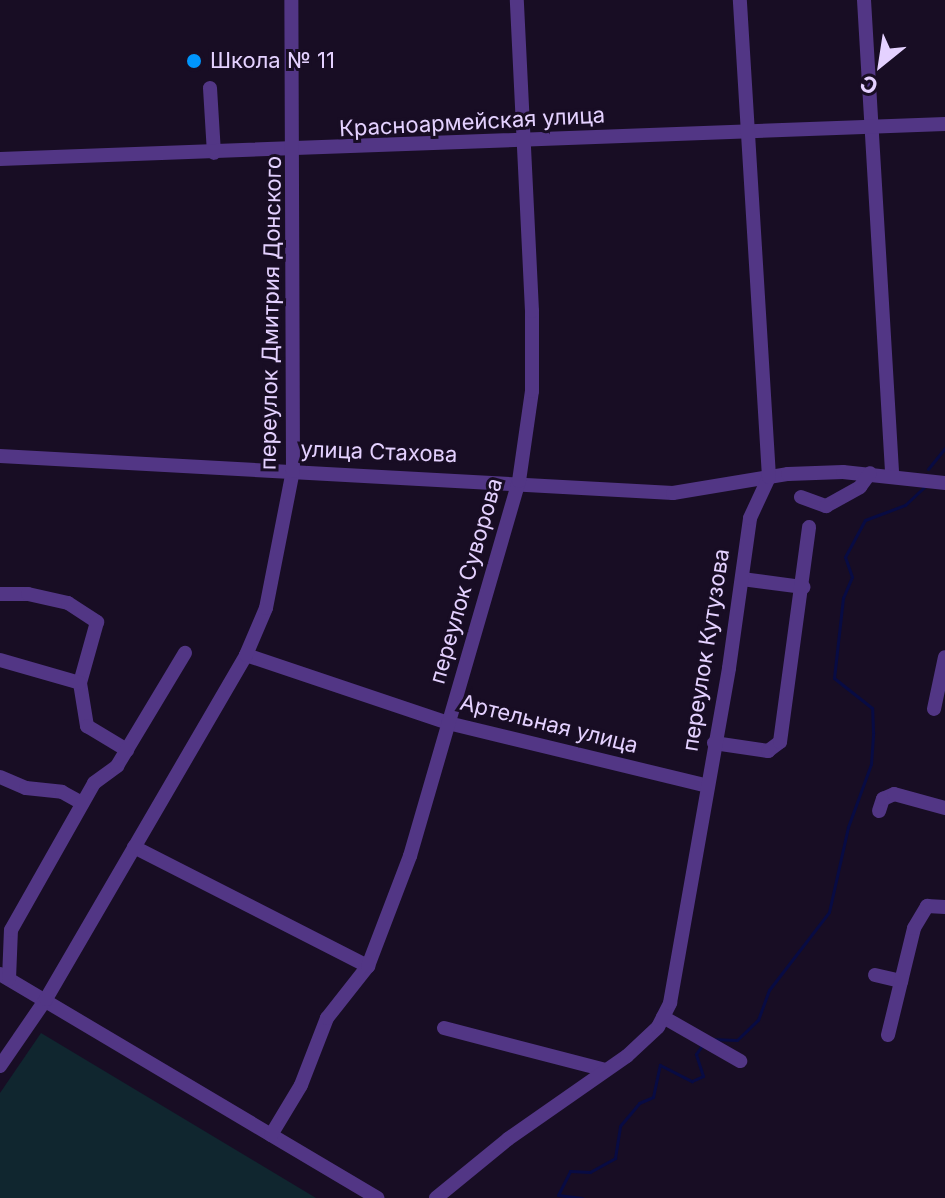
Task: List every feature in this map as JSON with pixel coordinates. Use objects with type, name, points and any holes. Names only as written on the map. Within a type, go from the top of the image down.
[{"type":"street","name":"переулок Дмитрия Донского","points":[[0,1066],[46,999],[246,655],[266,608],[293,471],[296,151],[291,0]]},
{"type":"street","name":"переулок Суворова","points":[[271,1135],[301,1085],[327,1018],[368,966],[410,856],[519,481],[532,391],[526,143],[517,0]]},
{"type":"street","name":"переулок Кутузова","points":[[436,1198],[627,1056],[663,1017],[678,971],[705,785],[750,518],[769,477],[740,0]]},
{"type":"street","points":[[864,0],[892,474]]},
{"type":"street","points":[[210,88],[214,153]]},
{"type":"street","name":"Красноармейская улица","points":[[0,159],[526,143],[872,124],[945,124]]},
{"type":"street","name":"улица Стахова","points":[[0,456],[519,481],[673,493],[769,477],[870,473],[945,483]]},
{"type":"street","points":[[801,497],[826,506],[860,487],[870,473]]},
{"type":"street","points":[[714,743],[768,751],[780,742],[809,527]]},
{"type":"street","points":[[742,579],[803,587]]},
{"type":"street","points":[[0,594],[28,594],[68,603],[97,622],[80,683],[87,726],[127,750]]},
{"type":"street","points":[[185,653],[117,766],[94,783],[11,930],[5,976],[378,1198]]},
{"type":"street","name":"Артельная улица","points":[[246,655],[448,723],[705,785]]},
{"type":"street","points":[[934,709],[945,657]]},
{"type":"street","points":[[0,660],[80,683]]},
{"type":"street","points":[[0,777],[26,788],[62,792],[82,803]]},
{"type":"street","points":[[879,811],[883,799],[894,794],[945,808]]},
{"type":"street","points":[[134,847],[368,966]]},
{"type":"street","points":[[888,1035],[921,914],[927,906],[945,907]]},
{"type":"street","points":[[875,975],[901,981]]},
{"type":"street","points":[[663,1017],[740,1061]]},
{"type":"street","points":[[444,1028],[605,1070]]},
{"type":"shaded area","points":[[41,1033],[316,1198],[0,1198],[0,1093]]},
{"type":"waterway","points":[[928,469],[945,448]]},
{"type":"waterway","points":[[709,1039],[737,1040],[758,1020],[769,990],[829,912],[848,827],[871,764],[873,732],[872,708],[834,678],[843,598],[852,577],[845,557],[865,520],[905,505],[924,487]]},
{"type":"waterway","points":[[582,1198],[558,1195],[570,1171],[590,1172],[615,1158],[620,1126],[639,1103],[653,1097],[660,1065],[692,1081],[703,1076],[696,1054],[703,1044]]},
{"type":"place","name":"Школа № 11","points":[[194,61]]}]
